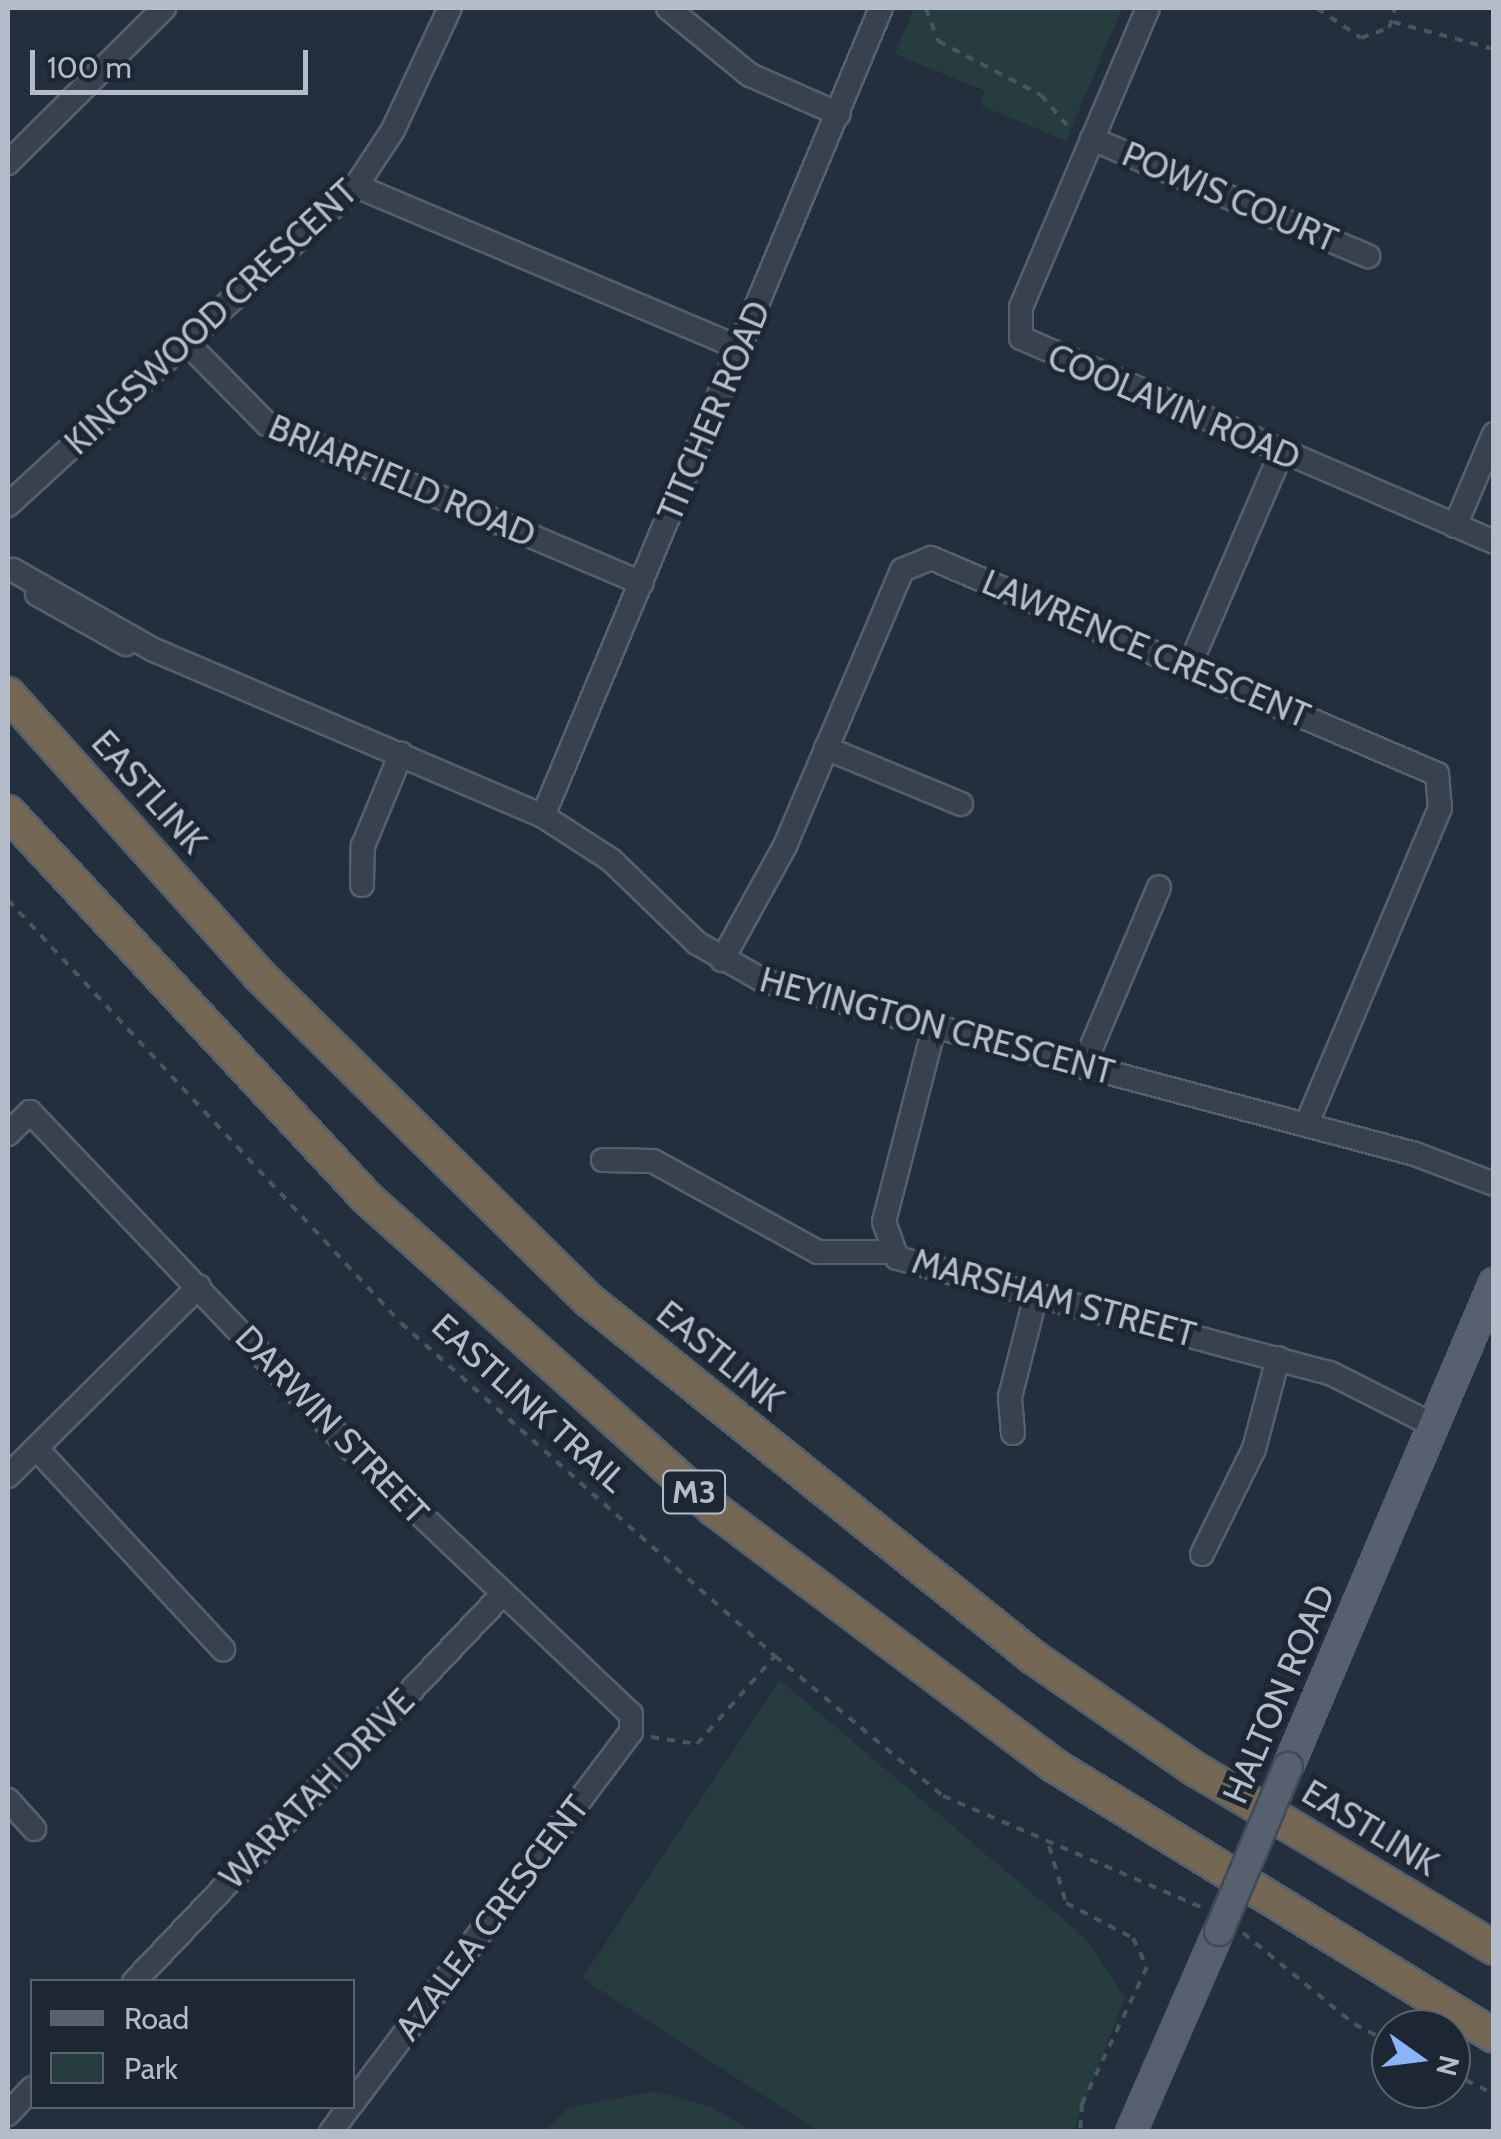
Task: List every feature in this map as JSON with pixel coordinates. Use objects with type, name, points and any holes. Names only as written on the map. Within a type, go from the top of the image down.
[{"type":"highway","name":"EASTLINK","points":[[8,694],[260,975],[590,1301],[1033,1657],[1195,1769],[1494,1948]]},
{"type":"highway","name":"M3","points":[[8,812],[367,1198],[714,1509],[1056,1766],[1494,2036]]},
{"type":"main road","name":"HALTON ROAD","points":[[1131,2132],[1224,1925],[1493,1283]]},
{"type":"street","points":[[8,163],[164,8]]},
{"type":"street","name":"KINGSWOOD CRESCENT","points":[[8,505],[356,186],[393,130],[450,8]]},
{"type":"street","points":[[668,8],[750,75],[840,114]]},
{"type":"street","name":"TITCHER ROAD","points":[[543,816],[840,114],[881,8]]},
{"type":"street","name":"COOLAVIN ROAD","points":[[1148,8],[1082,135],[1017,317],[1021,338],[1280,453],[1494,542]]},
{"type":"street","name":"POWIS COURT","points":[[1082,135],[1368,256]]},
{"type":"street","points":[[356,186],[741,349]]},
{"type":"street","name":"BRIARFIELD ROAD","points":[[188,343],[266,424],[642,583]]},
{"type":"street","points":[[1455,526],[1494,434]]},
{"type":"street","points":[[1190,667],[1280,453]]},
{"type":"street","name":"LAWRENCE CRESCENT","points":[[722,960],[826,748],[898,577],[918,558],[1190,667],[1440,778],[1440,808],[1306,1125]]},
{"type":"street","name":"HEYINGTON CRESCENT","points":[[10,567],[154,650],[543,816],[611,860],[722,960],[789,990],[1306,1125],[1494,1184]]},
{"type":"street","points":[[826,748],[961,804]]},
{"type":"street","points":[[362,885],[361,854],[401,754]]},
{"type":"street","points":[[1083,1066],[1160,887]]},
{"type":"street","name":"MARSHAM STREET","points":[[934,1028],[884,1222],[891,1252],[1036,1295],[1330,1372],[1433,1425]]},
{"type":"street","name":"DARWIN STREET","points":[[8,1134],[30,1112],[501,1596],[626,1704],[641,1735]]},
{"type":"street","points":[[603,1160],[653,1161],[818,1252],[891,1252]]},
{"type":"street","points":[[8,1476],[200,1286]]},
{"type":"street","points":[[1013,1433],[1010,1397],[1036,1295]]},
{"type":"street","points":[[1202,1554],[1254,1449],[1278,1358]]},
{"type":"street","points":[[36,1448],[223,1649]]},
{"type":"street","name":"WARATAH DRIVE","points":[[137,1979],[501,1596]]},
{"type":"street","name":"AZALEA CRESCENT","points":[[355,2100],[641,1735]]},
{"type":"street","points":[[8,1800],[34,1830]]},
{"type":"street","points":[[22,2132],[8,2117],[30,2090]]},
{"type":"street","name":"AZALEA CRESCENT","points":[[331,2132],[348,2109]]},
{"type":"path","points":[[926,8],[938,41],[1042,95],[1082,135]]},
{"type":"path","points":[[1318,8],[1361,38],[1392,22],[1494,49]]},
{"type":"path","points":[[1392,22],[1394,8]]},
{"type":"path","name":"EASTLINK TRAIL","points":[[8,901],[401,1322],[776,1656],[942,1796],[1049,1846],[1185,1896],[1371,2029]]},
{"type":"path","points":[[641,1735],[697,1744],[776,1656]]},
{"type":"path","points":[[1049,1846],[1066,1903],[1133,1938],[1147,1966],[1082,2104],[1080,2132]]},
{"type":"path","points":[[1471,2083],[1494,2094]]},
{"type":"green space","points":[[914,8],[1122,8],[1066,141],[980,105],[985,91],[895,54]]},
{"type":"green space","points":[[780,1680],[1085,1938],[1125,1998],[1073,2131],[818,2131],[582,1978]]},
{"type":"green space","points":[[654,2091],[709,2106],[753,2131],[545,2131],[568,2108]]}]
